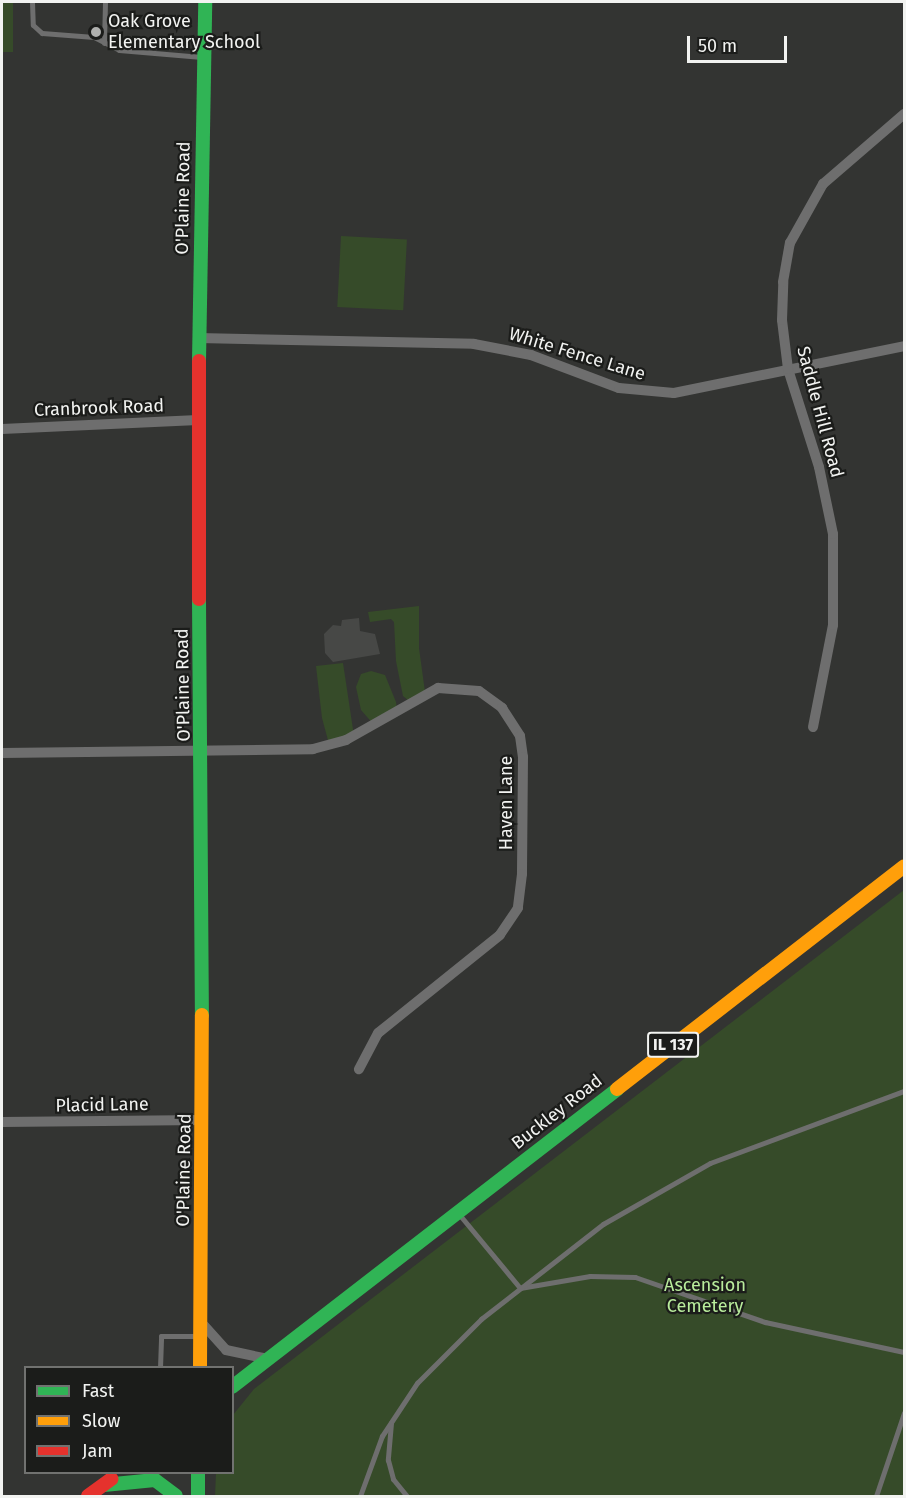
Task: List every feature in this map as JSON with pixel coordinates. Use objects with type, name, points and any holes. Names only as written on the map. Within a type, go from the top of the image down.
[{"type":"street","name":"O'Plaine Road","points":[[200,1366],[203,1120],[198,338],[205,2]]},
{"type":"street","name":"Saddle Hill Road","points":[[813,727],[833,625],[832,534],[819,467],[788,369],[782,320],[783,282],[790,243],[801,218],[823,184],[843,163],[904,114]]},
{"type":"street","name":"White Fence Lane","points":[[198,338],[474,344],[531,355],[619,388],[645,393],[712,388],[788,369],[904,346]]},
{"type":"street","name":"Cranbrook Road","points":[[2,429],[198,420]]},
{"type":"street","name":"Haven Lane","points":[[2,753],[296,751],[345,740],[438,688],[479,691],[512,719],[520,736],[523,757],[522,874],[518,908],[500,935],[378,1033],[358,1069]]},
{"type":"street","name":"Buckley Road","points":[[234,1385],[904,866]]},
{"type":"street","name":"Placid Lane","points":[[2,1122],[203,1120]]},
{"type":"street","points":[[200,1328],[226,1350],[268,1359]]},
{"type":"street","points":[[88,1497],[119,1474]]},
{"type":"street","points":[[198,1474],[198,1497]]},
{"type":"street","points":[[104,1485],[155,1480],[176,1497]]},
{"type":"lane","points":[[32,2],[33,25],[42,33],[94,37],[104,43],[137,53],[204,57]]},
{"type":"lane","points":[[104,43],[105,2]]},
{"type":"lane","points":[[360,1497],[372,1457],[392,1420],[417,1383],[446,1352],[520,1288],[603,1224],[681,1177],[747,1147],[904,1091]]},
{"type":"lane","points":[[457,1212],[520,1288]]},
{"type":"lane","points":[[520,1288],[590,1276],[635,1277],[765,1322],[904,1352]]},
{"type":"lane","points":[[160,1366],[161,1336],[200,1328]]},
{"type":"lane","points":[[876,1497],[904,1413]]},
{"type":"lane","points":[[392,1420],[387,1460],[393,1479],[406,1497]]},
{"type":"green space","points":[[2,2],[13,2],[13,52],[2,52]]},
{"type":"green space","points":[[341,236],[407,239],[403,310],[337,307]]},
{"type":"green space","points":[[419,606],[419,648],[425,692],[409,701],[403,696],[396,661],[394,622],[391,619],[370,622],[368,612]]},
{"type":"green space","points":[[343,663],[354,736],[329,744],[322,718],[316,666]]},
{"type":"green space","points":[[371,671],[385,675],[396,702],[397,711],[375,726],[361,710],[356,687],[361,674]]},
{"type":"green space","name":"Ascension Cemetery","points":[[904,890],[904,1496],[215,1496],[216,1474],[234,1474],[234,1414],[254,1389]]},
{"type":"building","points":[[359,618],[360,631],[375,634],[380,654],[333,662],[325,653],[324,634],[333,625],[341,626],[342,620]]},
{"type":"traffic: fast","points":[[199,361],[205,2]]},
{"type":"traffic: fast","points":[[199,599],[202,1015]]},
{"type":"traffic: fast","points":[[234,1385],[617,1089]]},
{"type":"traffic: fast","points":[[198,1474],[198,1496]]},
{"type":"traffic: fast","points":[[104,1485],[155,1480],[176,1496]]},
{"type":"traffic: slow","points":[[617,1089],[904,866]]},
{"type":"traffic: slow","points":[[200,1366],[202,1015]]},
{"type":"traffic: jam","points":[[199,361],[199,599]]},
{"type":"traffic: jam","points":[[88,1496],[111,1479]]},
{"type":"place","name":"Oak Grove Elementary School","points":[[96,32]]}]
